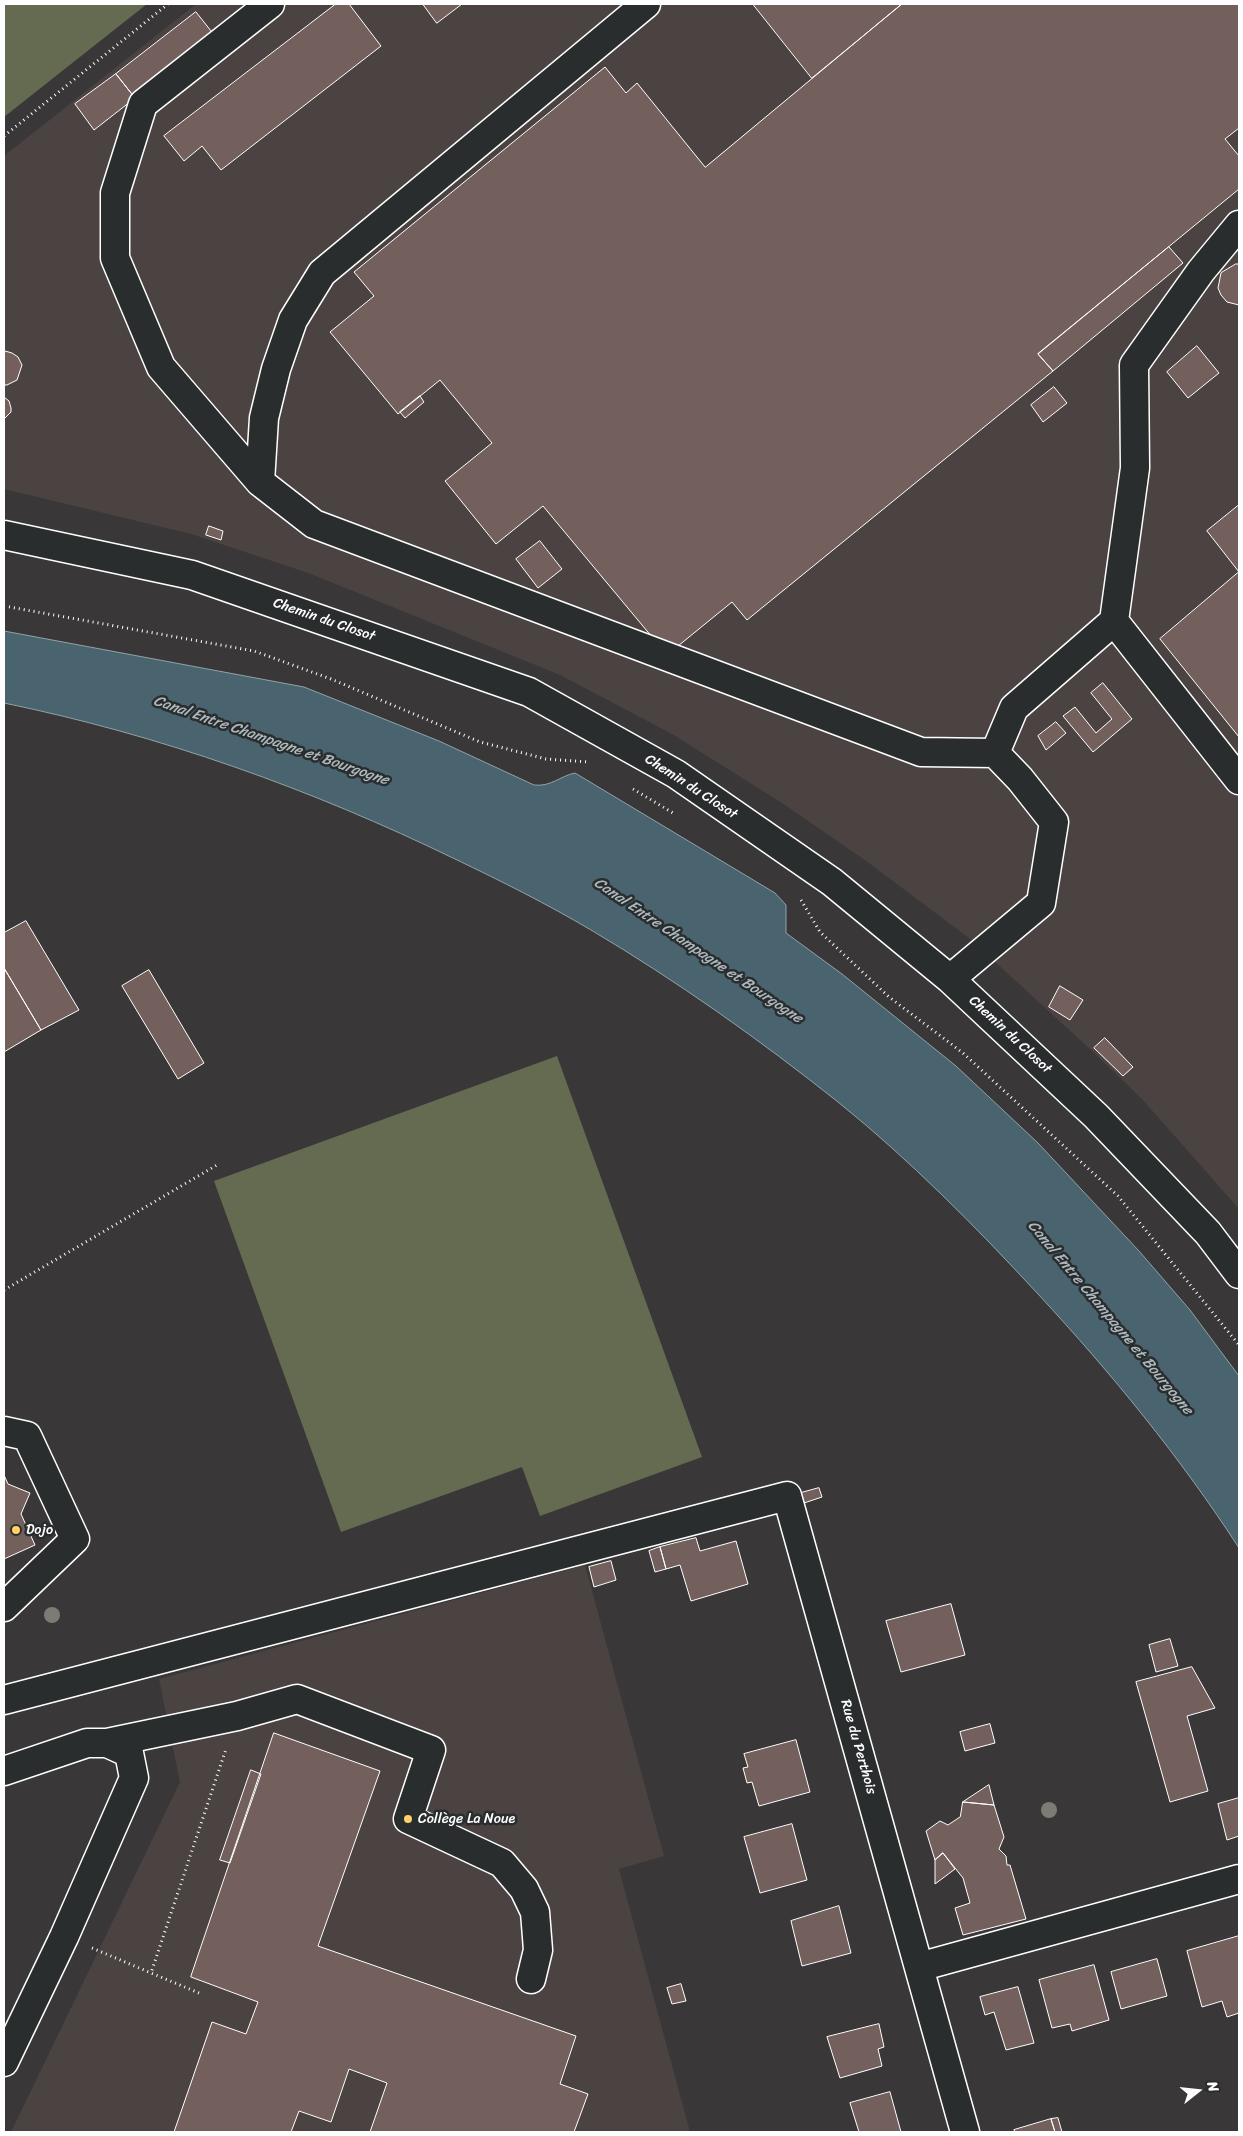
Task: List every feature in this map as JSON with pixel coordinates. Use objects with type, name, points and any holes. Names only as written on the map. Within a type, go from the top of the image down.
[{"type":"street","points":[[270,4],[143,104],[115,193],[115,258],[161,367],[260,482],[314,524],[921,752],[995,752],[1020,779],[1054,822],[1041,903],[950,979]]},
{"type":"street","points":[[260,482],[264,418],[276,369],[292,320],[322,273],[646,4]]},
{"type":"street","points":[[995,752],[1014,708],[1114,621],[1135,468],[1134,365],[1201,271],[1239,225]]},
{"type":"street","name":"Chemin du Closot","points":[[4,535],[192,575],[528,692],[676,774],[832,882],[950,979],[1096,1116],[1208,1233],[1239,1274]]},
{"type":"street","points":[[1114,621],[1239,780]]},
{"type":"street","points":[[4,1431],[27,1436],[75,1539],[4,1607]]},
{"type":"street","name":"Rue du Perthois","points":[[4,1700],[787,1496],[965,2132]]},
{"type":"street","points":[[4,1771],[54,1756],[87,1743],[107,1743],[237,1716],[297,1699],[431,1750],[408,1819],[502,1864],[524,1889],[535,1912],[538,1950],[531,1979]]},
{"type":"street","points":[[4,2062],[64,1937],[134,1778],[129,1753],[107,1743]]},
{"type":"street","points":[[919,1967],[1239,1879]]},
{"type":"path","points":[[4,136],[168,4]]},
{"type":"path","points":[[4,606],[254,651],[330,679],[480,742],[546,759],[590,762]]},
{"type":"path","points":[[632,788],[675,814]]},
{"type":"path","points":[[798,896],[820,932],[889,997],[962,1054],[1118,1196],[1239,1345]]},
{"type":"path","points":[[4,1290],[217,1165]]},
{"type":"path","points":[[151,1973],[237,1716]]},
{"type":"path","points":[[64,1937],[199,1993]]},
{"type":"shaded area","points":[[196,4],[1239,4],[1239,1209],[1141,1098],[969,938],[866,861],[782,803],[672,734],[560,675],[311,574],[191,534],[4,489],[4,156]]},
{"type":"shaded area","name":"Collège La Noue","points":[[585,1565],[664,1856],[619,1869],[690,2132],[11,2132],[180,1782],[159,1679]]},
{"type":"green space","points":[[4,4],[147,4],[4,117]]},
{"type":"green space","points":[[557,1056],[702,1457],[540,1516],[522,1467],[341,1532],[214,1181]]},
{"type":"water","name":"Canal Entre Champagne et Bourgogne","points":[[4,631],[304,687],[439,741],[534,785],[550,783],[575,773],[775,893],[786,905],[786,933],[842,974],[956,1066],[1038,1143],[1139,1251],[1190,1310],[1239,1376],[1239,1548],[1193,1481],[1144,1417],[1065,1324],[1015,1269],[942,1195],[891,1147],[838,1102],[779,1056],[686,990],[591,930],[507,884],[401,834],[290,787],[177,748],[120,731],[4,703]]},
{"type":"building","points":[[336,4],[349,4],[381,46],[221,170],[202,146],[184,161],[164,136]]},
{"type":"building","points":[[423,4],[462,4],[437,23]]},
{"type":"building","points":[[753,4],[902,4],[812,78]]},
{"type":"building","points":[[902,4],[1239,4],[1239,128],[1225,139],[1239,156],[1239,189],[1038,354],[1053,371],[747,620],[732,602],[667,655],[543,506],[496,544],[445,481],[492,443],[440,380],[398,414],[330,332],[374,296],[354,272],[605,67],[626,93],[637,83],[705,167]]},
{"type":"building","points":[[196,12],[215,36],[135,98],[116,74]]},
{"type":"building","points":[[116,74],[135,98],[94,130],[75,104]]},
{"type":"building","points":[[1169,247],[1183,263],[1053,371],[1038,354]]},
{"type":"building","points":[[1239,264],[1239,305],[1227,302],[1218,288],[1221,273]]},
{"type":"building","points":[[1197,346],[1219,373],[1188,398],[1167,372]]},
{"type":"building","points":[[5,351],[18,357],[22,365],[17,380],[7,385],[4,385]]},
{"type":"building","points":[[1054,387],[1067,403],[1043,422],[1031,405]]},
{"type":"building","points":[[420,396],[424,402],[405,418],[400,412]]},
{"type":"building","points":[[4,397],[9,401],[11,412],[4,419]]},
{"type":"building","points":[[1239,505],[1239,572],[1207,531]]},
{"type":"building","points":[[209,526],[223,531],[221,540],[206,535]]},
{"type":"building","points":[[540,541],[562,569],[538,588],[516,559]]},
{"type":"building","points":[[1239,572],[1239,737],[1160,639]]},
{"type":"building","points":[[1103,683],[1132,719],[1093,752],[1063,716],[1075,707],[1096,733],[1112,719],[1091,693]]},
{"type":"building","points":[[1056,722],[1066,733],[1046,750],[1038,736]]},
{"type":"building","points":[[26,921],[79,1010],[41,1030],[4,968],[4,933]]},
{"type":"building","points":[[4,968],[41,1030],[4,1052]]},
{"type":"building","points":[[149,970],[204,1063],[178,1079],[122,986]]},
{"type":"building","points":[[1060,986],[1083,1000],[1070,1020],[1049,1007]]},
{"type":"building","points":[[1105,1038],[1133,1067],[1123,1076],[1094,1048]]},
{"type":"building","name":"Dojo","points":[[4,1475],[8,1484],[30,1493],[21,1514],[35,1545],[4,1559]]},
{"type":"building","points":[[819,1488],[822,1497],[804,1503],[801,1493]]},
{"type":"building","points":[[696,1538],[700,1551],[736,1541],[748,1584],[691,1601],[680,1565],[666,1569],[660,1547]]},
{"type":"building","points":[[660,1547],[666,1569],[655,1572],[649,1551]]},
{"type":"building","points":[[611,1561],[616,1580],[594,1587],[589,1567]]},
{"type":"building","points":[[951,1604],[965,1655],[901,1672],[886,1621]]},
{"type":"building","points":[[1170,1639],[1178,1666],[1156,1672],[1149,1645]]},
{"type":"building","points":[[1192,1667],[1215,1708],[1187,1716],[1208,1791],[1170,1802],[1136,1682]]},
{"type":"building","points":[[990,1724],[995,1743],[965,1751],[960,1732]]},
{"type":"building","points":[[274,1733],[380,1771],[318,1946],[576,2036],[560,2084],[588,2094],[574,2132],[370,2132],[387,2083],[349,2069],[331,2122],[299,2111],[291,2132],[174,2132],[212,2022],[246,2034],[258,2002],[191,1977]]},
{"type":"building","points":[[796,1740],[810,1792],[759,1806],[752,1782],[747,1783],[743,1768],[748,1767],[744,1754]]},
{"type":"building","points":[[251,1770],[261,1774],[230,1863],[220,1860]]},
{"type":"building","points":[[989,1785],[994,1805],[963,1802]]},
{"type":"building","points":[[1239,1798],[1239,1836],[1227,1840],[1218,1804]]},
{"type":"building","points":[[963,1802],[994,1805],[1004,1837],[999,1849],[1006,1856],[1007,1865],[1010,1865],[1026,1919],[963,1935],[955,1908],[970,1903],[963,1878],[943,1853],[935,1860],[926,1831],[940,1821],[948,1825],[960,1817]]},
{"type":"building","points":[[792,1824],[807,1880],[760,1893],[744,1837]]},
{"type":"building","points":[[943,1853],[955,1869],[935,1884],[935,1860]]},
{"type":"building","points":[[839,1906],[851,1953],[802,1966],[791,1921]]},
{"type":"building","points":[[1239,1936],[1239,2013],[1227,2017],[1222,2001],[1202,2007],[1187,1951]]},
{"type":"building","points":[[1157,1959],[1167,1996],[1121,2009],[1111,1972]]},
{"type":"building","points":[[1094,1965],[1109,2020],[1072,2031],[1070,2024],[1052,2028],[1039,1980]]},
{"type":"building","points":[[681,1984],[686,2001],[672,2004],[667,1988]]},
{"type":"building","points":[[1018,1987],[1034,2043],[1006,2050],[994,2012],[985,2015],[980,1997]]},
{"type":"building","points":[[879,2024],[884,2047],[878,2049],[882,2066],[840,2078],[827,2037]]},
{"type":"building","points":[[890,2092],[901,2132],[859,2132],[850,2103]]},
{"type":"building","points":[[1058,2118],[1062,2132],[1055,2132],[1051,2119]]},
{"type":"building","points":[[1051,2119],[1055,2132],[1015,2132],[1014,2130]]},
{"type":"place","name":"Dojo","points":[[16,1530]]},
{"type":"place","name":"Collège La Noue","points":[[408,1819]]}]
